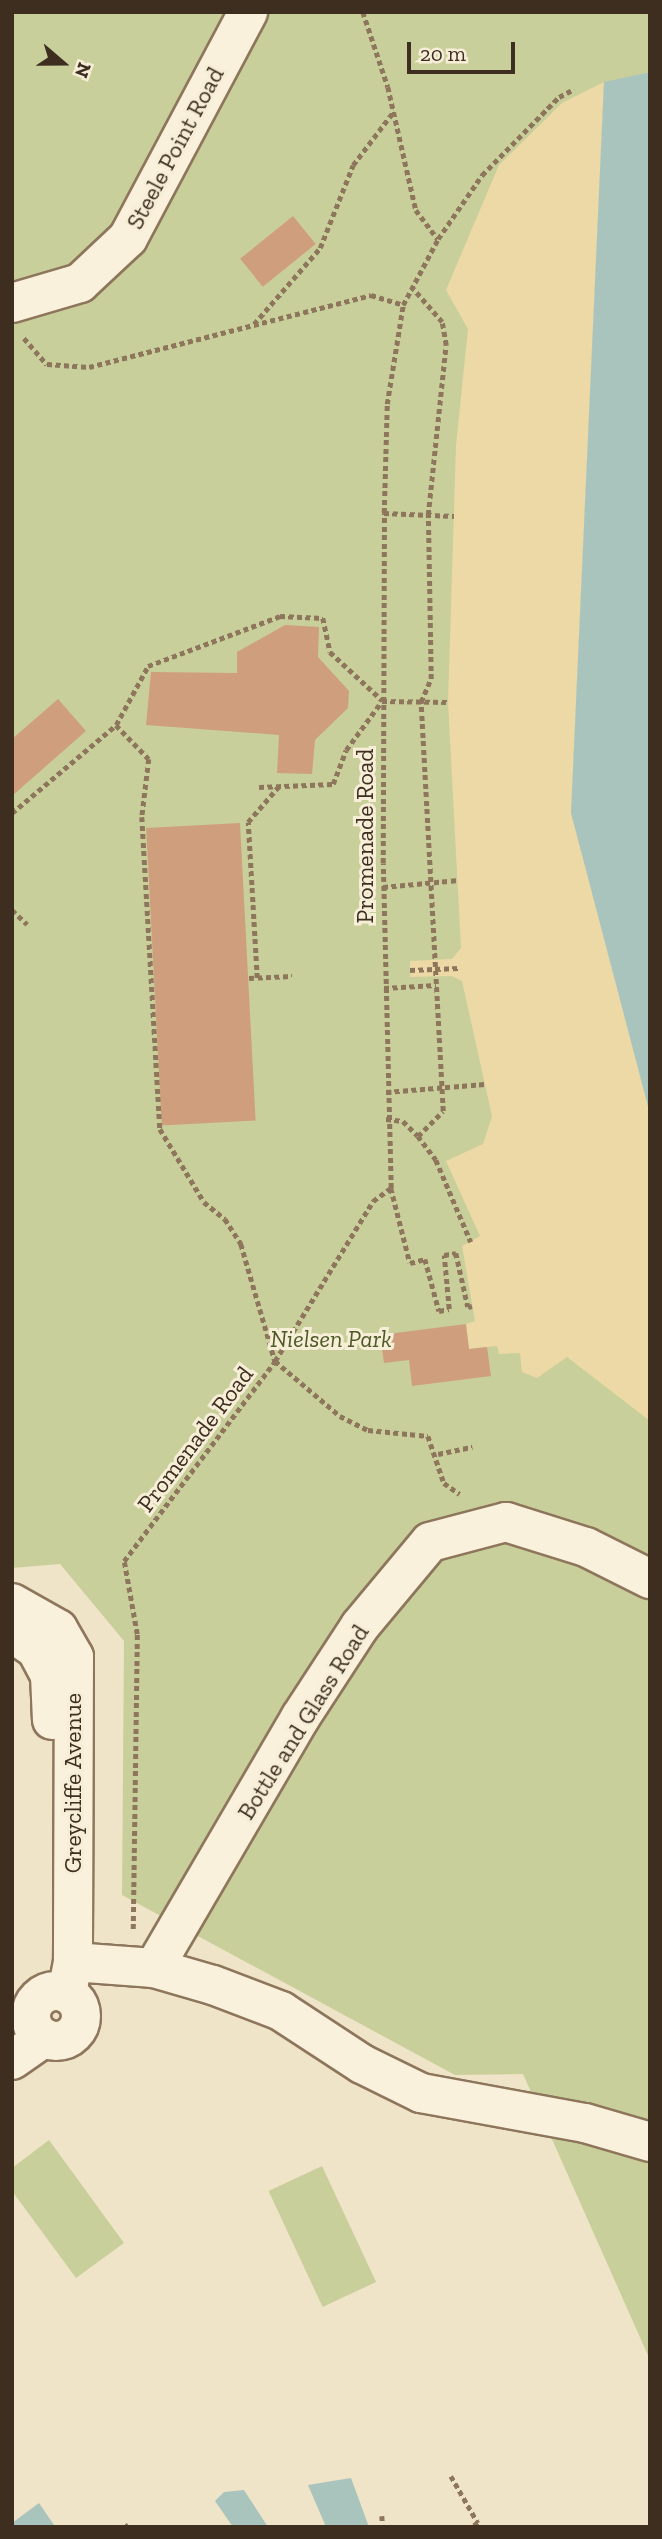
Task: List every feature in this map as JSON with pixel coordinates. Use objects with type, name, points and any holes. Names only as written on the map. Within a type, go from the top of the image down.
[{"type":"street","name":"Steele Point Road","points":[[15,317],[80,283],[128,238],[248,12]]},
{"type":"street","name":"Bottle and Glass Road","points":[[143,1967],[360,1626],[430,1542],[506,1522],[586,1547],[650,1579]]},
{"type":"street","name":"Greycliffe Avenue","points":[[12,1603],[58,1629],[74,1657],[63,1982]]},
{"type":"street","name":"Greycliffe Avenue","points":[[12,1633],[36,1649],[50,1675],[63,1982]]},
{"type":"street","points":[[12,2060],[44,2038],[67,2040],[80,2025],[80,2007],[63,1982],[143,1967],[281,2011],[362,2064],[421,2093],[585,2123],[650,2143]]},
{"type":"path","points":[[363,12],[394,111],[416,209],[438,239]]},
{"type":"path","points":[[15,317],[47,364],[89,367],[371,295],[402,305],[414,290],[438,239],[513,141],[575,89]]},
{"type":"path","points":[[254,325],[320,248],[353,165],[394,111]]},
{"type":"path","points":[[414,290],[442,322],[446,345],[428,515],[431,679],[421,702],[443,1111],[418,1136]]},
{"type":"path","name":"Promenade Road","points":[[143,1967],[136,1634],[124,1561],[275,1361],[373,1201],[391,1188],[386,1119],[384,988],[384,513],[387,404],[402,305]]},
{"type":"path","points":[[384,513],[454,516]]},
{"type":"path","points":[[12,813],[116,725],[148,666],[280,616],[323,618],[330,652],[382,701],[448,702]]},
{"type":"path","points":[[259,787],[333,784],[346,750],[382,701]]},
{"type":"path","points":[[116,725],[149,759],[142,817],[160,1129],[204,1202],[225,1219],[242,1244],[275,1361],[340,1416],[368,1430],[428,1436],[438,1454],[444,1483]]},
{"type":"path","points":[[257,978],[247,822],[280,786]]},
{"type":"path","points":[[383,887],[459,880]]},
{"type":"path","points":[[12,910],[27,924]]},
{"type":"path","points":[[410,970],[459,968]]},
{"type":"path","points":[[249,978],[292,976]]},
{"type":"path","points":[[384,988],[436,985]]},
{"type":"path","points":[[386,1092],[485,1084]]},
{"type":"path","points":[[386,1119],[403,1121],[436,1160],[471,1242]]},
{"type":"path","points":[[391,1188],[410,1263],[425,1259],[439,1311],[449,1309],[443,1255],[456,1253],[468,1307],[472,1306]]},
{"type":"path","points":[[438,1454],[472,1447]]},
{"type":"path","points":[[451,2476],[478,2523],[472,2527]]},
{"type":"path","points":[[382,2516],[383,2527]]},
{"type":"green space","name":"Nielsen Park","points":[[12,12],[650,12],[650,72],[604,83],[571,813],[650,1114],[650,2360],[523,2074],[455,2075],[122,1895],[124,1641],[60,1564],[12,1568]]},
{"type":"green space","points":[[49,2140],[124,2243],[76,2278],[12,2191],[12,2168]]},
{"type":"green space","points":[[322,2166],[376,2282],[323,2307],[269,2191]]},
{"type":"sand","points":[[604,82],[571,813],[650,1114],[650,1421],[567,1357],[537,1378],[522,1372],[520,1353],[499,1354],[497,1346],[469,1349],[466,1324],[475,1321],[462,1246],[480,1236],[446,1161],[483,1144],[492,1116],[462,981],[452,976],[410,977],[410,961],[452,959],[461,948],[448,702],[456,445],[468,329],[446,290],[499,165],[562,103]]},
{"type":"water","points":[[650,72],[650,1114],[571,813],[604,82]]},
{"type":"water","points":[[351,2478],[369,2527],[326,2527],[308,2485]]},
{"type":"water","points":[[244,2490],[268,2527],[233,2527],[215,2501],[224,2492]]},
{"type":"water","points":[[39,2503],[54,2525],[12,2527],[12,2523]]},
{"type":"building","points":[[293,216],[316,244],[263,287],[240,259]]},
{"type":"building","points":[[285,625],[319,627],[318,657],[349,691],[348,708],[315,740],[312,774],[277,773],[279,735],[146,725],[151,672],[237,673],[237,652]]},
{"type":"building","points":[[58,699],[86,731],[12,796],[12,739]]},
{"type":"building","points":[[240,823],[256,1121],[162,1126],[146,828]]},
{"type":"building","points":[[466,1324],[469,1349],[487,1347],[491,1376],[412,1386],[409,1360],[384,1363],[380,1335]]}]
